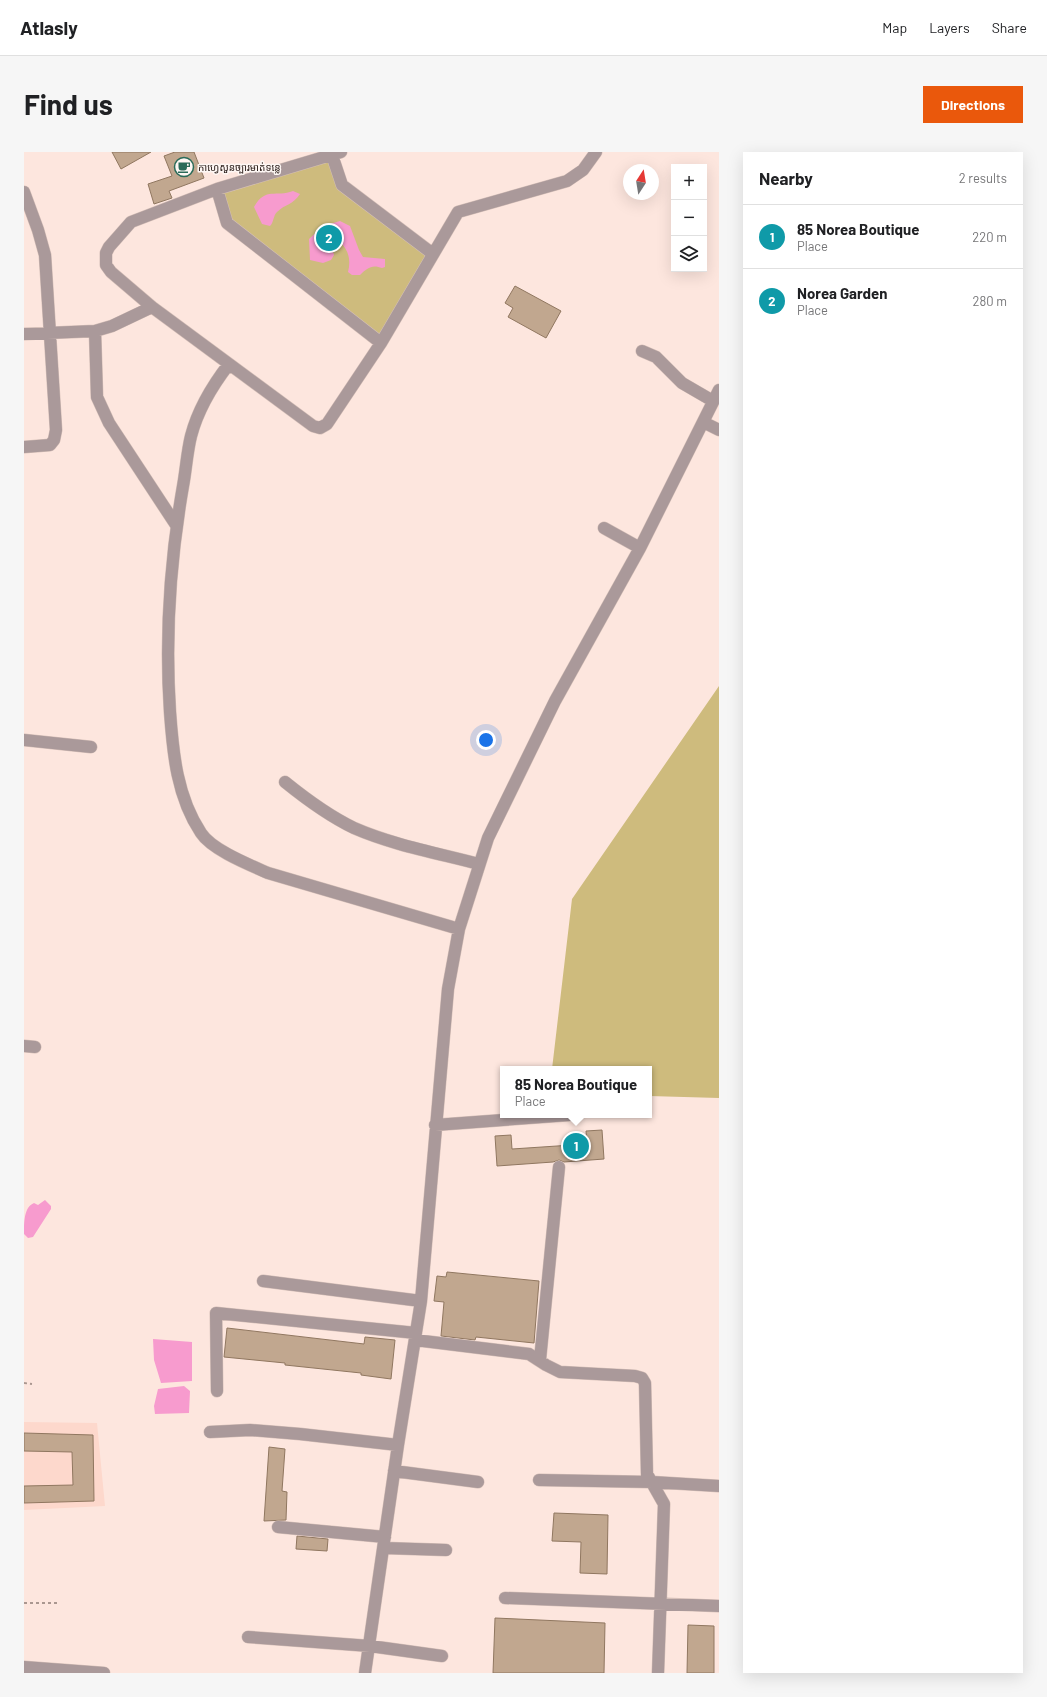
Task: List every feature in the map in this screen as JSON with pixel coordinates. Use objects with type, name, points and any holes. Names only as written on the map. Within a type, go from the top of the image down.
[{"type":"street","points":[[433,254],[342,185],[337,153],[216,189],[131,222],[109,247],[105,260],[111,272],[152,306],[313,426],[320,428],[327,424],[381,343],[458,212],[567,181],[583,170],[596,152]]},
{"type":"street","points":[[216,189],[226,223],[381,343]]},
{"type":"street","points":[[24,192],[38,230],[45,255],[56,430],[54,440],[50,444],[24,447]]},
{"type":"street","points":[[24,334],[95,331],[112,326],[152,306]]},
{"type":"street","points":[[95,331],[97,397],[109,422],[176,525]]},
{"type":"street","points":[[365,1673],[394,1471],[421,1301],[435,1125],[448,990],[459,929],[488,838],[555,701],[640,548],[716,396],[682,383],[656,357],[642,351]]},
{"type":"street","points":[[229,364],[212,387],[202,407],[191,436],[176,525],[168,630],[168,686],[174,764],[186,805],[202,835],[220,849],[244,863],[268,872],[459,929]]},
{"type":"street","points":[[703,422],[719,430]]},
{"type":"street","points":[[604,528],[640,548]]},
{"type":"street","points":[[24,740],[91,747]]},
{"type":"street","points":[[285,782],[313,804],[354,828],[398,843],[479,864]]},
{"type":"street","points":[[435,1125],[529,1118]]},
{"type":"street","points":[[540,1360],[559,1167]]},
{"type":"street","points":[[263,1281],[421,1301]]},
{"type":"street","points":[[217,1391],[216,1313],[415,1337],[529,1354],[560,1372],[635,1376],[642,1378],[645,1383],[647,1474],[664,1504],[658,1673]]},
{"type":"street","points":[[210,1432],[257,1431],[398,1445]]},
{"type":"street","points":[[394,1471],[478,1482]]},
{"type":"street","points":[[539,1480],[652,1482],[719,1486]]},
{"type":"street","points":[[278,1527],[384,1543],[446,1550]]},
{"type":"street","points":[[505,1598],[719,1606]]},
{"type":"street","points":[[248,1637],[370,1646],[442,1656]]},
{"type":"street","points":[[24,1667],[104,1673]]},
{"type":"path","points":[[24,1383],[32,1384]]},
{"type":"path","points":[[24,1603],[57,1603]]},
{"type":"shaded area","points":[[332,155],[342,185],[433,254],[381,343],[227,223],[217,189]]},
{"type":"shaded area","points":[[293,191],[300,194],[297,198],[277,212],[270,226],[262,224],[254,207],[258,201],[267,195]]},
{"type":"shaded area","points":[[340,221],[350,226],[363,257],[385,259],[385,267],[382,268],[375,266],[367,269],[360,275],[352,275],[348,272],[349,259],[347,252],[339,241],[332,248],[334,255],[331,260],[323,263],[310,260],[309,239],[323,226]]},
{"type":"shaded area","points":[[719,686],[719,1098],[652,1096],[652,1066],[552,1066],[572,899]]},
{"type":"shaded area","points":[[45,1200],[51,1206],[51,1209],[33,1237],[28,1238],[24,1234],[26,1211],[34,1203],[38,1205]]},
{"type":"shaded area","points":[[153,1339],[192,1342],[192,1381],[161,1383],[154,1360]]},
{"type":"shaded area","points":[[184,1386],[190,1391],[189,1413],[155,1414],[154,1406],[158,1389]]},
{"type":"shaded area","points":[[24,1422],[97,1423],[105,1506],[24,1510]]},
{"type":"building","points":[[112,152],[151,152],[121,169]]},
{"type":"building","name":"កាហ្វេសួនច្បារមាត់ទន្លេ","points":[[175,152],[194,152],[204,178],[169,191],[172,198],[154,204],[148,184],[172,176],[164,156]]},
{"type":"building","points":[[515,286],[561,311],[546,338],[508,317],[513,308],[505,303]]},
{"type":"building","points":[[602,1130],[604,1159],[564,1162],[559,1160],[553,1162],[497,1166],[495,1136],[511,1135],[512,1149],[587,1144],[586,1131]]},
{"type":"building","points":[[447,1272],[539,1281],[534,1343],[476,1337],[475,1340],[441,1336],[444,1302],[434,1301],[437,1276],[446,1277]]},
{"type":"building","points":[[227,1328],[364,1344],[365,1337],[395,1340],[391,1379],[361,1375],[361,1373],[224,1357]]},
{"type":"building","points":[[24,1433],[93,1435],[94,1501],[24,1503],[24,1486],[73,1485],[72,1452],[24,1451]]},
{"type":"building","points":[[269,1447],[285,1449],[282,1491],[287,1492],[286,1520],[264,1521]]},
{"type":"building","points":[[554,1513],[608,1515],[607,1574],[580,1573],[581,1542],[552,1541]]},
{"type":"building","points":[[297,1536],[328,1539],[327,1551],[296,1549]]},
{"type":"building","points":[[495,1618],[605,1623],[604,1673],[493,1673]]},
{"type":"building","points":[[688,1625],[714,1626],[714,1673],[687,1673]]},
{"type":"place","name":"កាហ្វេសួនច្បារមាត់ទន្លេ","points":[[184,167]]},
{"type":"place","name":"Norea Garden","points":[[329,238]]},
{"type":"place","name":"85 Norea Boutique","points":[[576,1146]]}]
